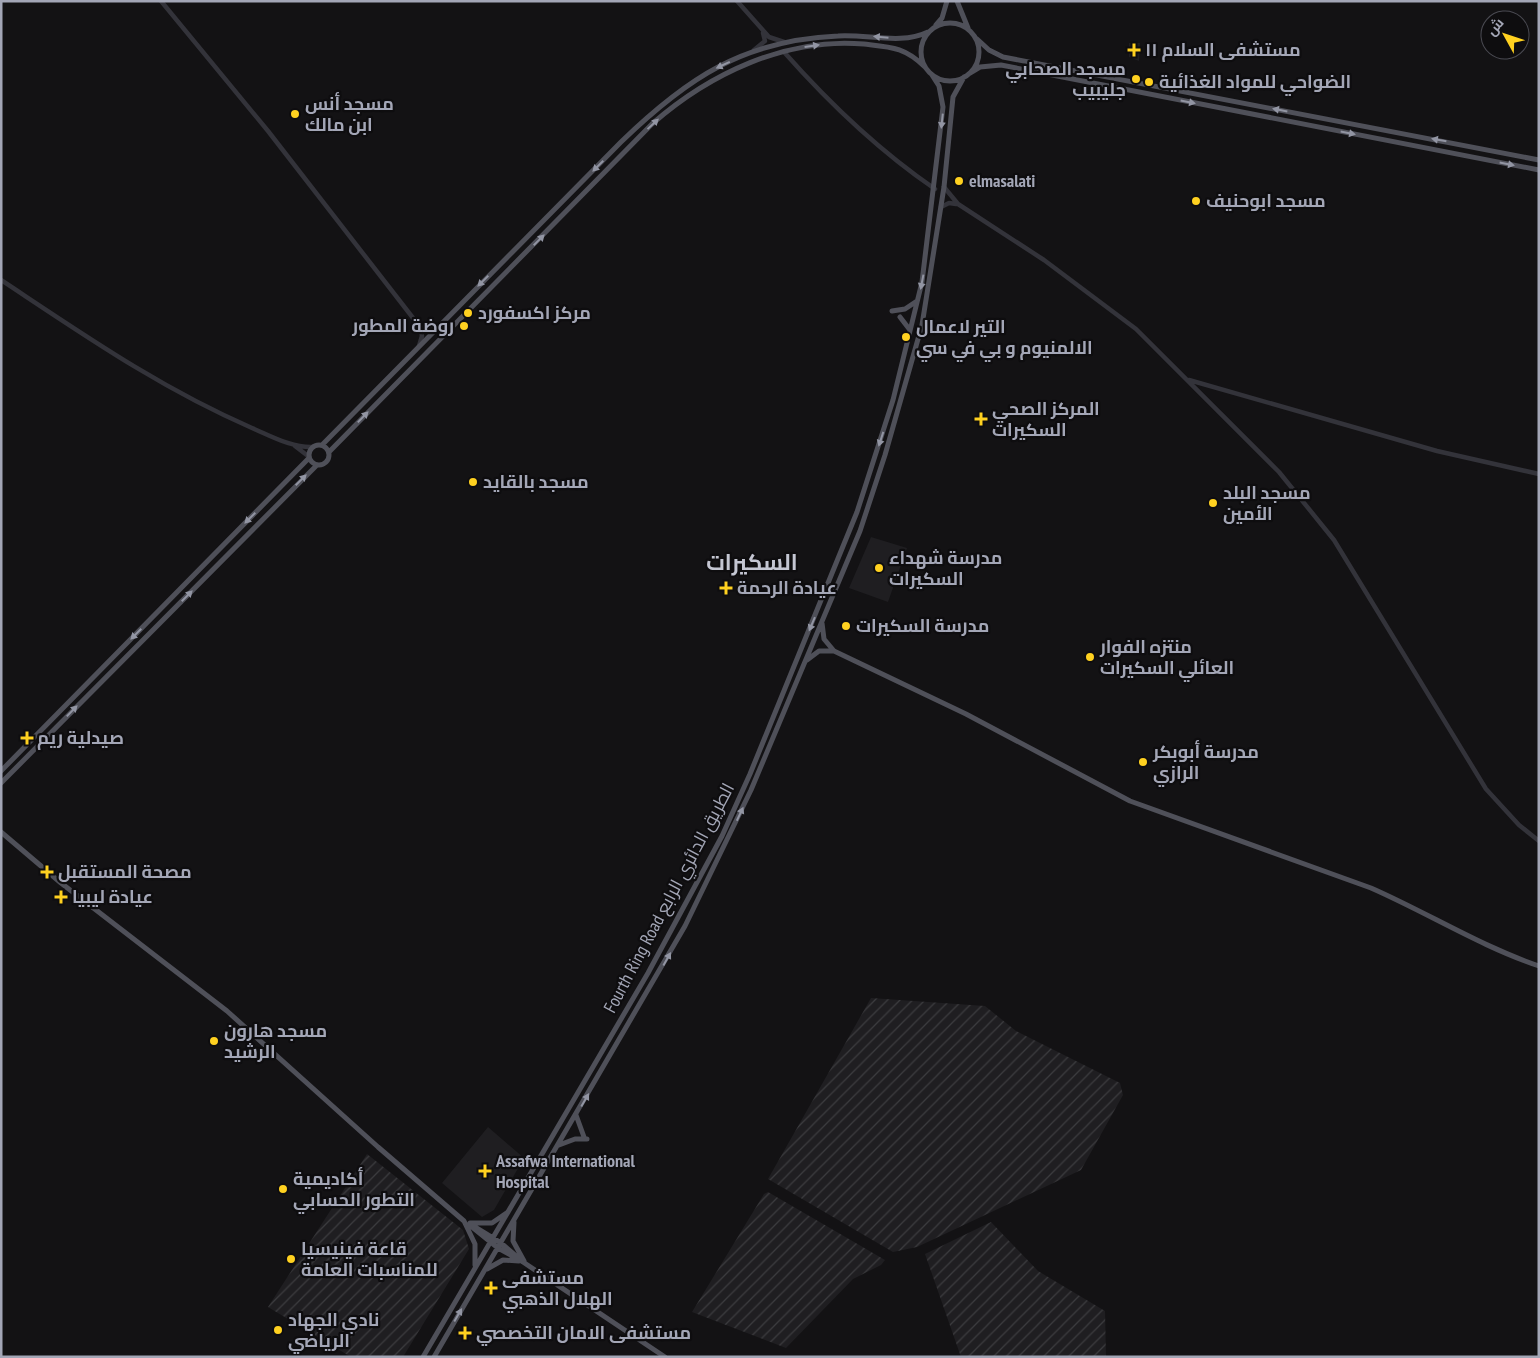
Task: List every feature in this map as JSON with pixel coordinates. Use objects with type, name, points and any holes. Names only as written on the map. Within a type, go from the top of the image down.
[{"type":"main road","points":[[1,771],[309,457],[313,447],[322,445],[621,142],[659,106],[712,70],[753,51],[784,42],[807,38],[857,35],[906,39],[928,32],[942,18],[947,1]]},
{"type":"main road","points":[[957,1],[968,29],[976,39],[989,50],[1003,58],[1539,160]]},
{"type":"main road","points":[[934,27],[948,22],[962,25],[968,29]]},
{"type":"main road","points":[[925,67],[921,49],[928,32]]},
{"type":"main road","points":[[970,73],[979,54],[976,39]]},
{"type":"main road","points":[[1,783],[316,466],[325,464],[329,452],[628,148],[666,112],[696,90],[736,69],[784,52],[834,43],[882,46],[908,52],[932,75],[944,80],[964,77],[980,67],[1001,65],[1539,170]]},
{"type":"main road","name":"Fourth Ring Road الطريق الدائري الرابع","points":[[423,1357],[648,973],[722,836],[750,774],[857,512],[893,400],[918,301],[935,189],[943,107],[939,86],[932,75]]},
{"type":"main road","name":"Fourth Ring Road الطريق الدائري الرابع","points":[[434,1357],[685,926],[728,839],[860,531],[901,400],[922,325],[944,187],[953,97],[964,77]]},
{"type":"main road","points":[[621,142],[628,148]]},
{"type":"main road","points":[[892,311],[905,309],[918,301]]},
{"type":"main road","points":[[900,317],[911,330]]},
{"type":"main road","points":[[322,445],[329,452]]},
{"type":"main road","points":[[309,457],[316,466]]},
{"type":"main road","points":[[822,619],[824,639],[834,651],[966,714],[1130,800],[1371,888],[1404,902],[1494,949],[1539,966]]},
{"type":"main road","points":[[804,664],[819,651],[834,651]]},
{"type":"main road","points":[[103,668],[110,673]]},
{"type":"main road","points":[[1,832],[60,883],[227,1011],[386,1153],[467,1222],[492,1240],[501,1243],[523,1262]]},
{"type":"main road","points":[[722,836],[728,839]]},
{"type":"main road","points":[[558,1145],[575,1139],[586,1138],[576,1115]]},
{"type":"main road","points":[[467,1222],[492,1223],[512,1208]]},
{"type":"main road","points":[[515,1219],[513,1241],[523,1262]]},
{"type":"main road","points":[[467,1222],[475,1244],[474,1268]]},
{"type":"main road","points":[[492,1240],[498,1248],[523,1262],[665,1357]]},
{"type":"main road","points":[[484,1270],[503,1260],[523,1262]]},
{"type":"street","points":[[161,1],[268,131],[420,328],[422,336],[419,347]]},
{"type":"street","points":[[737,1],[762,30],[774,40],[784,42]]},
{"type":"street","points":[[753,51],[765,41],[762,30]]},
{"type":"street","points":[[784,52],[836,109],[871,142],[897,163],[935,189]]},
{"type":"street","points":[[944,187],[958,204],[1044,260],[1136,329],[1279,472],[1334,540],[1486,790],[1519,826],[1539,841]]},
{"type":"street","points":[[941,207],[949,203],[958,204]]},
{"type":"street","points":[[1,280],[111,354],[200,405],[292,444],[309,457]]},
{"type":"street","points":[[420,328],[428,330],[439,326]]},
{"type":"street","points":[[1187,380],[1437,451],[1539,474]]},
{"type":"street","points":[[292,444],[313,447]]},
{"type":"shaded area","name":"مستشفى السلام ١١","points":[[1129,43],[1140,43],[1139,61],[1129,57]]},
{"type":"shaded area","name":"مدرسة شهداء السكيرات","points":[[871,537],[907,548],[888,602],[849,588]]},
{"type":"shaded area","points":[[871,998],[985,1006],[1016,1031],[1120,1083],[1123,1095],[1081,1170],[917,1247],[893,1252],[768,1179]]},
{"type":"shaded area","name":"Assafwa International Hospital","points":[[488,1127],[524,1158],[494,1210],[482,1217],[442,1183]]},
{"type":"shaded area","points":[[367,1154],[463,1230],[469,1249],[403,1357],[351,1357],[268,1307]]},
{"type":"shaded area","points":[[768,1192],[885,1260],[881,1265],[853,1279],[786,1348],[692,1312],[764,1194]]},
{"type":"shaded area","points":[[991,1222],[1038,1271],[1105,1311],[1106,1357],[961,1357],[925,1254]]},
{"type":"place","name":"مستشفى السلام ١١","points":[[1134,50]]},
{"type":"place","name":"مسجد الصحابي جليبيب","points":[[1136,79]]},
{"type":"place","name":"الضواحي للمواد الغذائية","points":[[1149,82]]},
{"type":"place","name":"مسجد أنس ابن مالك","points":[[295,114]]},
{"type":"place","name":"elmasalati","points":[[959,181]]},
{"type":"place","name":"مسجد ابوحنيف","points":[[1196,201]]},
{"type":"place","name":"مركز اكسفورد","points":[[468,313]]},
{"type":"place","name":"روضة المطور","points":[[464,326]]},
{"type":"place","name":"التير لاعمال الالمنيوم و بي في سي","points":[[906,337]]},
{"type":"place","name":"المركز الصحي السكيرات","points":[[981,419]]},
{"type":"place","name":"مسجد بالقايد","points":[[473,482]]},
{"type":"place","name":"مسجد البلد الأمين","points":[[1213,503]]},
{"type":"place","name":"مدرسة شهداء السكيرات","points":[[879,568]]},
{"type":"place","name":"عيادة الرحمة","points":[[726,588]]},
{"type":"place","name":"مدرسة السكيرات","points":[[846,626]]},
{"type":"place","name":"منتزه الفوار العائلي السكيرات","points":[[1090,657]]},
{"type":"place","name":"صيدلية ريم","points":[[27,738]]},
{"type":"place","name":"مدرسة أبوبكر الرازي","points":[[1143,762]]},
{"type":"place","name":"مصحة المستقبل","points":[[47,872]]},
{"type":"place","name":"عيادة ليبيا","points":[[61,897]]},
{"type":"place","name":"مسجد هارون الرشيد","points":[[214,1041]]},
{"type":"place","name":"Assafwa International Hospital","points":[[485,1171]]},
{"type":"place","name":"أكاديمية التطور الحسابي","points":[[283,1189]]},
{"type":"place","name":"قاعة فينيسيا للمناسبات العامة","points":[[291,1259]]},
{"type":"place","name":"مستشفى الهلال الذهبي","points":[[491,1288]]},
{"type":"place","name":"نادي الجهاد الرياضي","points":[[278,1330]]},
{"type":"place","name":"مستشفى الامان التخصصي","points":[[465,1333]]},
{"type":"district","name":"السكيرات","points":[[752,562]]}]
